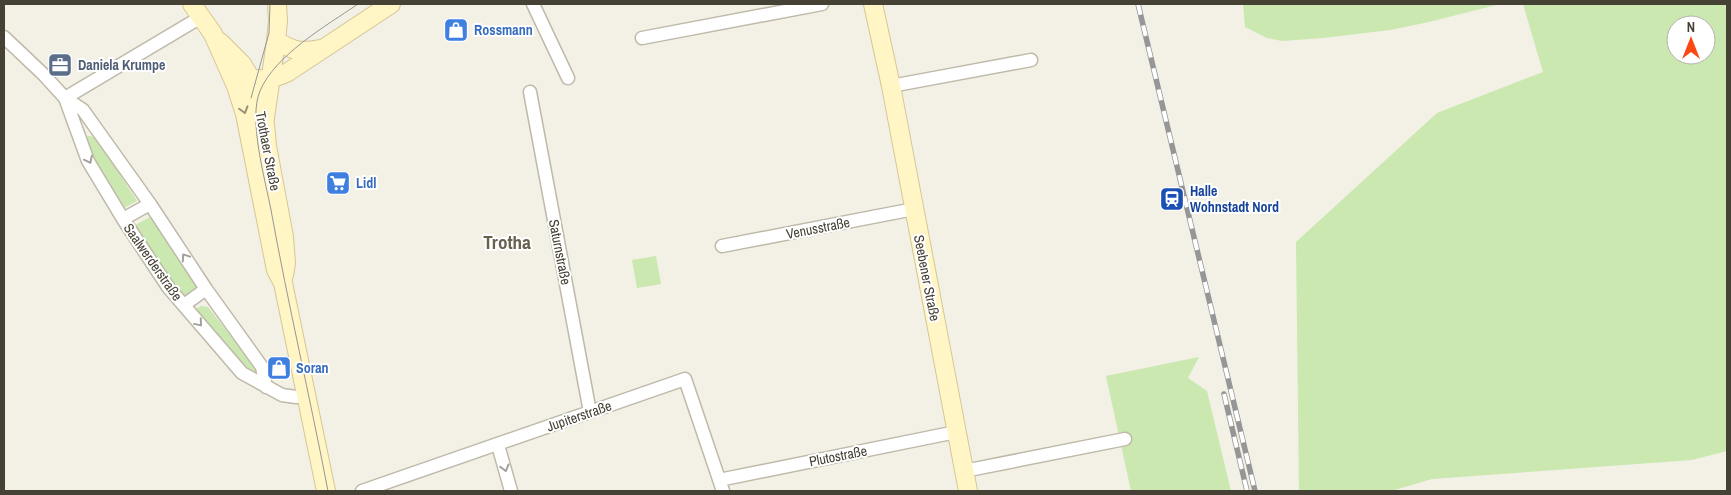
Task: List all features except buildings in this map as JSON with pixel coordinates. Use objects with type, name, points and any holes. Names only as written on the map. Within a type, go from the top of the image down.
[{"type":"main road","points":[[265,124],[278,21],[277,4]]},
{"type":"main road","points":[[226,65],[251,80],[270,80],[288,72],[391,4]]},
{"type":"main road","name":"Seebener Straße","points":[[873,4],[891,86],[968,491]]},
{"type":"main road","name":"Trothaer Straße","points":[[197,10],[213,34],[242,64],[251,80],[265,124],[267,146],[284,237],[286,263],[283,283]]},
{"type":"main road","name":"Trothaer Straße","points":[[213,34],[236,86],[245,114],[276,270],[283,283],[326,491]]},
{"type":"main road","points":[[276,41],[294,50],[304,52],[323,48]]},
{"type":"street","points":[[533,4],[568,78]]},
{"type":"street","points":[[642,38],[822,4]]},
{"type":"street","points":[[4,37],[65,98],[197,10]]},
{"type":"street","points":[[891,86],[1032,60]]},
{"type":"street","name":"Saturnstraße","points":[[530,92],[590,412]]},
{"type":"street","name":"Saalwerderstraße","points":[[65,98],[83,110],[150,204],[206,289],[262,367],[266,387]]},
{"type":"street","name":"Saalwerderstraße","points":[[65,98],[88,161],[123,219],[168,286],[242,373],[282,395],[306,396]]},
{"type":"street","points":[[78,134],[94,125]]},
{"type":"street","name":"Saalwerderstraße","points":[[123,219],[150,204]]},
{"type":"street","name":"Venusstraße","points":[[722,246],[914,209]]},
{"type":"street","name":"Saalwerderstraße","points":[[184,305],[206,289]]},
{"type":"street","name":"Jupiterstraße","points":[[362,491],[685,379],[721,486]]},
{"type":"street","name":"Plutostraße","points":[[721,486],[956,432]]},
{"type":"street","points":[[964,471],[1126,439]]},
{"type":"street","points":[[498,445],[511,491]]},
{"type":"green space","points":[[1243,4],[1500,4],[1390,30],[1282,41],[1267,38],[1245,27]]},
{"type":"green space","points":[[1523,4],[1727,4],[1727,451],[1692,460],[1432,479],[1391,491],[1299,491],[1296,242],[1437,113],[1543,72]]},
{"type":"green space","points":[[87,136],[97,139],[137,201],[124,208],[89,150]]},
{"type":"green space","points":[[150,217],[197,288],[185,299],[169,281],[135,225]]},
{"type":"green space","points":[[656,256],[661,284],[637,288],[632,260]]},
{"type":"green space","points":[[201,306],[208,307],[255,367],[259,377],[247,372],[198,317],[196,309]]},
{"type":"green space","points":[[1199,357],[1188,378],[1207,391],[1231,491],[1131,491],[1106,376]]},
{"type":"tram line","points":[[251,98],[269,33],[270,4]]},
{"type":"tram line","points":[[328,491],[262,166],[256,117],[260,91],[277,65],[303,42],[358,4]]},
{"type":"railway","points":[[1138,4],[1255,491]]},
{"type":"railway","points":[[1224,394],[1247,491]]},
{"type":"place","name":"Rossmann","points":[[456,30]]},
{"type":"place","name":"Daniela Krumpe","points":[[60,65]]},
{"type":"place","name":"Lidl","points":[[338,183]]},
{"type":"place","name":"Halle Wohnstadt Nord","points":[[1172,199]]},
{"type":"place","name":"Soran","points":[[279,368]]},
{"type":"district","name":"Trotha","points":[[507,242]]}]
